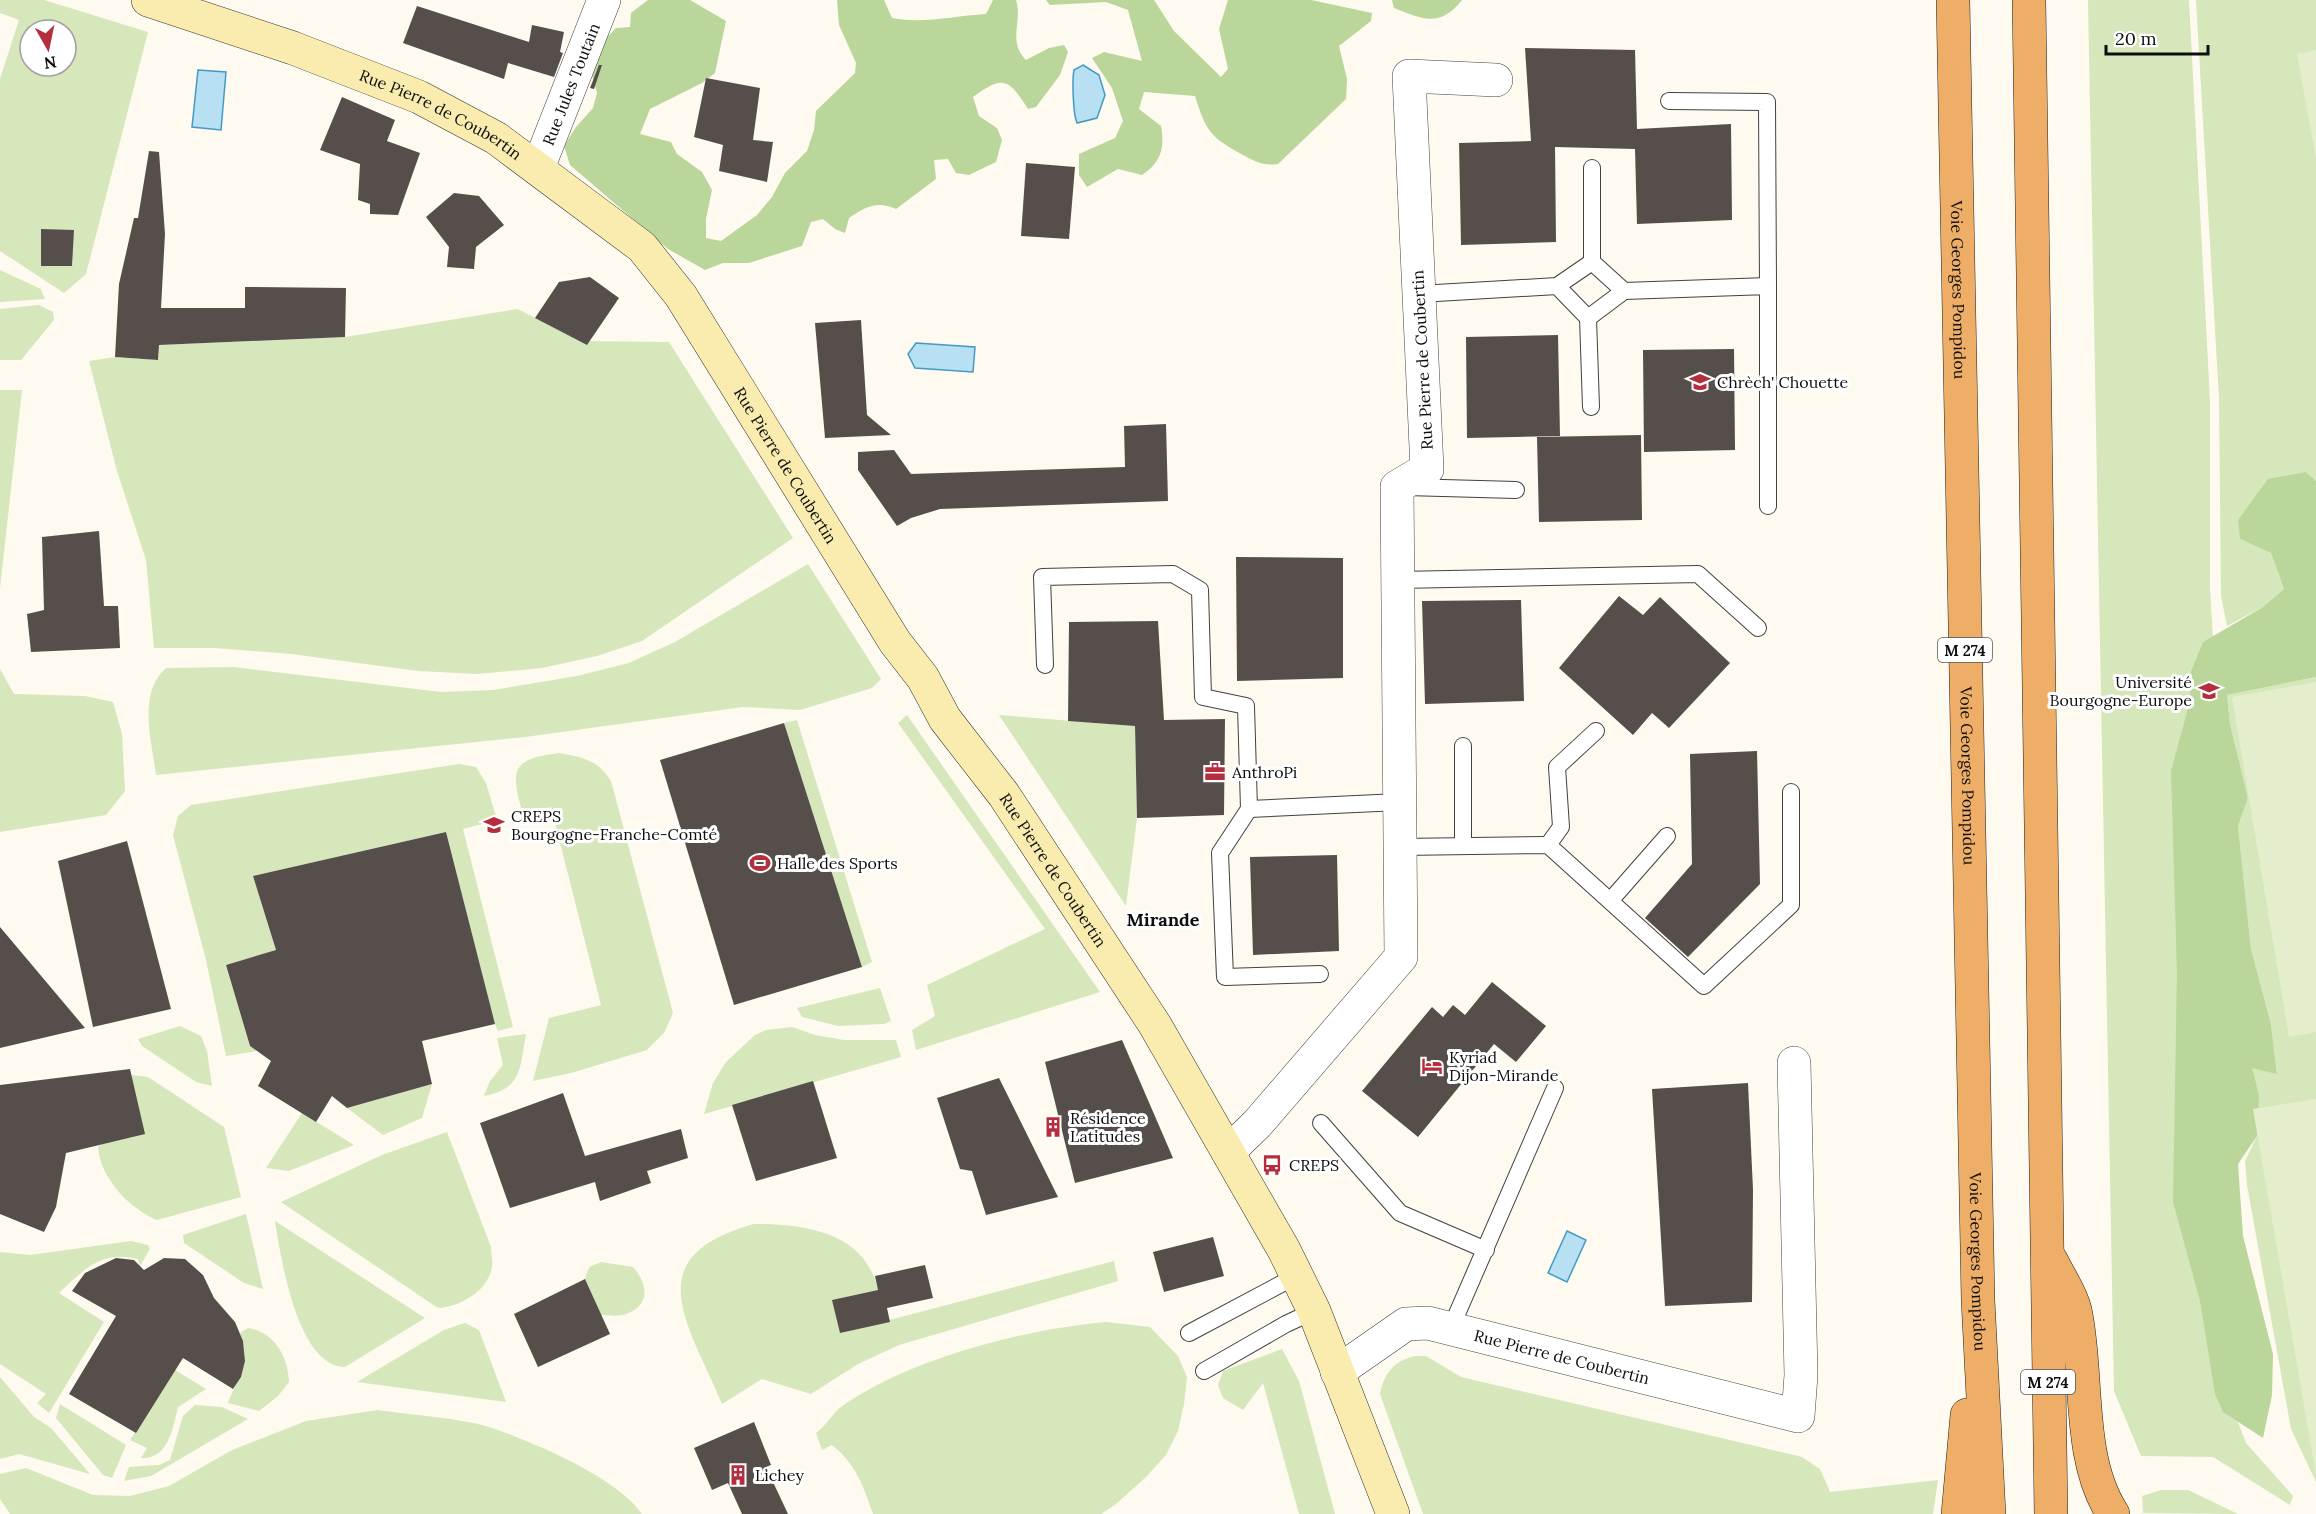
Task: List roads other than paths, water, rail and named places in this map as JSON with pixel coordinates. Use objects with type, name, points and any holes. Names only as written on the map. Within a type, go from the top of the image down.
[{"type":"highway","name":"Voie Georges Pompidou","points":[[1953,0],[1978,1300],[1989,1514]]},
{"type":"highway","name":"M 274","points":[[2029,0],[2051,1514]]},
{"type":"highway","points":[[2046,1250],[2075,1308],[2088,1437],[2099,1482],[2113,1514]]},
{"type":"highway","points":[[1958,1514],[1978,1300]]},
{"type":"main road","name":"Rue Pierre de Coubertin","points":[[148,0],[293,48],[418,97],[496,138],[642,247],[681,296],[895,642],[923,678],[945,719],[1004,795],[1155,1025],[1298,1275],[1393,1514]]},
{"type":"street","name":"Rue Jules Toutain","points":[[538,168],[604,0]]},
{"type":"street","name":"Rue Pierre de Coubertin","points":[[1397,487],[1427,469],[1409,76],[1496,80]]},
{"type":"street","points":[[1228,1152],[1257,1124],[1401,957],[1397,487]]},
{"type":"street","name":"Rue Pierre de Coubertin","points":[[1337,1372],[1406,1324],[1428,1323],[1798,1416],[1801,1375],[1794,1063]]},
{"type":"lane","points":[[1669,101],[1767,102],[1768,506]]},
{"type":"lane","points":[[1592,168],[1592,262],[1624,291]]},
{"type":"lane","points":[[1419,294],[1557,286],[1592,262]]},
{"type":"lane","points":[[1557,286],[1588,318],[1591,407]]},
{"type":"lane","points":[[1588,318],[1624,291],[1768,286]]},
{"type":"lane","points":[[1397,487],[1516,490]]},
{"type":"lane","points":[[1045,665],[1042,577],[1173,574],[1200,591],[1203,697],[1246,706],[1249,809],[1220,853],[1225,977],[1320,974]]},
{"type":"lane","points":[[1398,580],[1698,574],[1758,628]]},
{"type":"lane","points":[[1548,845],[1560,827],[1557,767],[1596,731]]},
{"type":"lane","points":[[1463,746],[1463,846]]},
{"type":"lane","points":[[1400,848],[1548,845],[1704,986],[1791,905],[1791,792]]},
{"type":"lane","points":[[1249,809],[1399,802]]},
{"type":"lane","points":[[1610,901],[1667,836]]},
{"type":"lane","points":[[1450,1330],[1555,1088]]},
{"type":"lane","points":[[1321,1123],[1400,1213],[1486,1251]]},
{"type":"lane","points":[[1189,1333],[1298,1275]]},
{"type":"lane","points":[[1204,1371],[1314,1311]]},
{"type":"water","points":[[1083,65],[1099,75],[1105,95],[1097,118],[1077,123],[1073,75],[1074,70]]},
{"type":"water","points":[[198,70],[226,72],[221,130],[192,127]]},
{"type":"water","points":[[916,343],[975,347],[973,372],[915,368],[908,354]]},
{"type":"water","points":[[1567,1231],[1586,1240],[1567,1282],[1548,1273]]},
{"type":"place","name":"Chrèch' Chouette","points":[[1700,382]]},
{"type":"place","name":"Université Bourgogne-Europe","points":[[2209,691]]},
{"type":"place","name":"AnthroPi","points":[[1215,772]]},
{"type":"place","name":"CREPS Bourgogne-Franche-Comté","points":[[494,825]]},
{"type":"place","name":"Halle des Sports","points":[[760,863]]},
{"type":"place","name":"Kyriad Dijon-Mirande","points":[[1432,1066]]},
{"type":"place","name":"Résidence Latitudes","points":[[1053,1127]]},
{"type":"place","name":"CREPS","points":[[1272,1165]]},
{"type":"place","name":"Lichey","points":[[738,1475]]},
{"type":"district","name":"Mirande","points":[[1163,919]]}]
